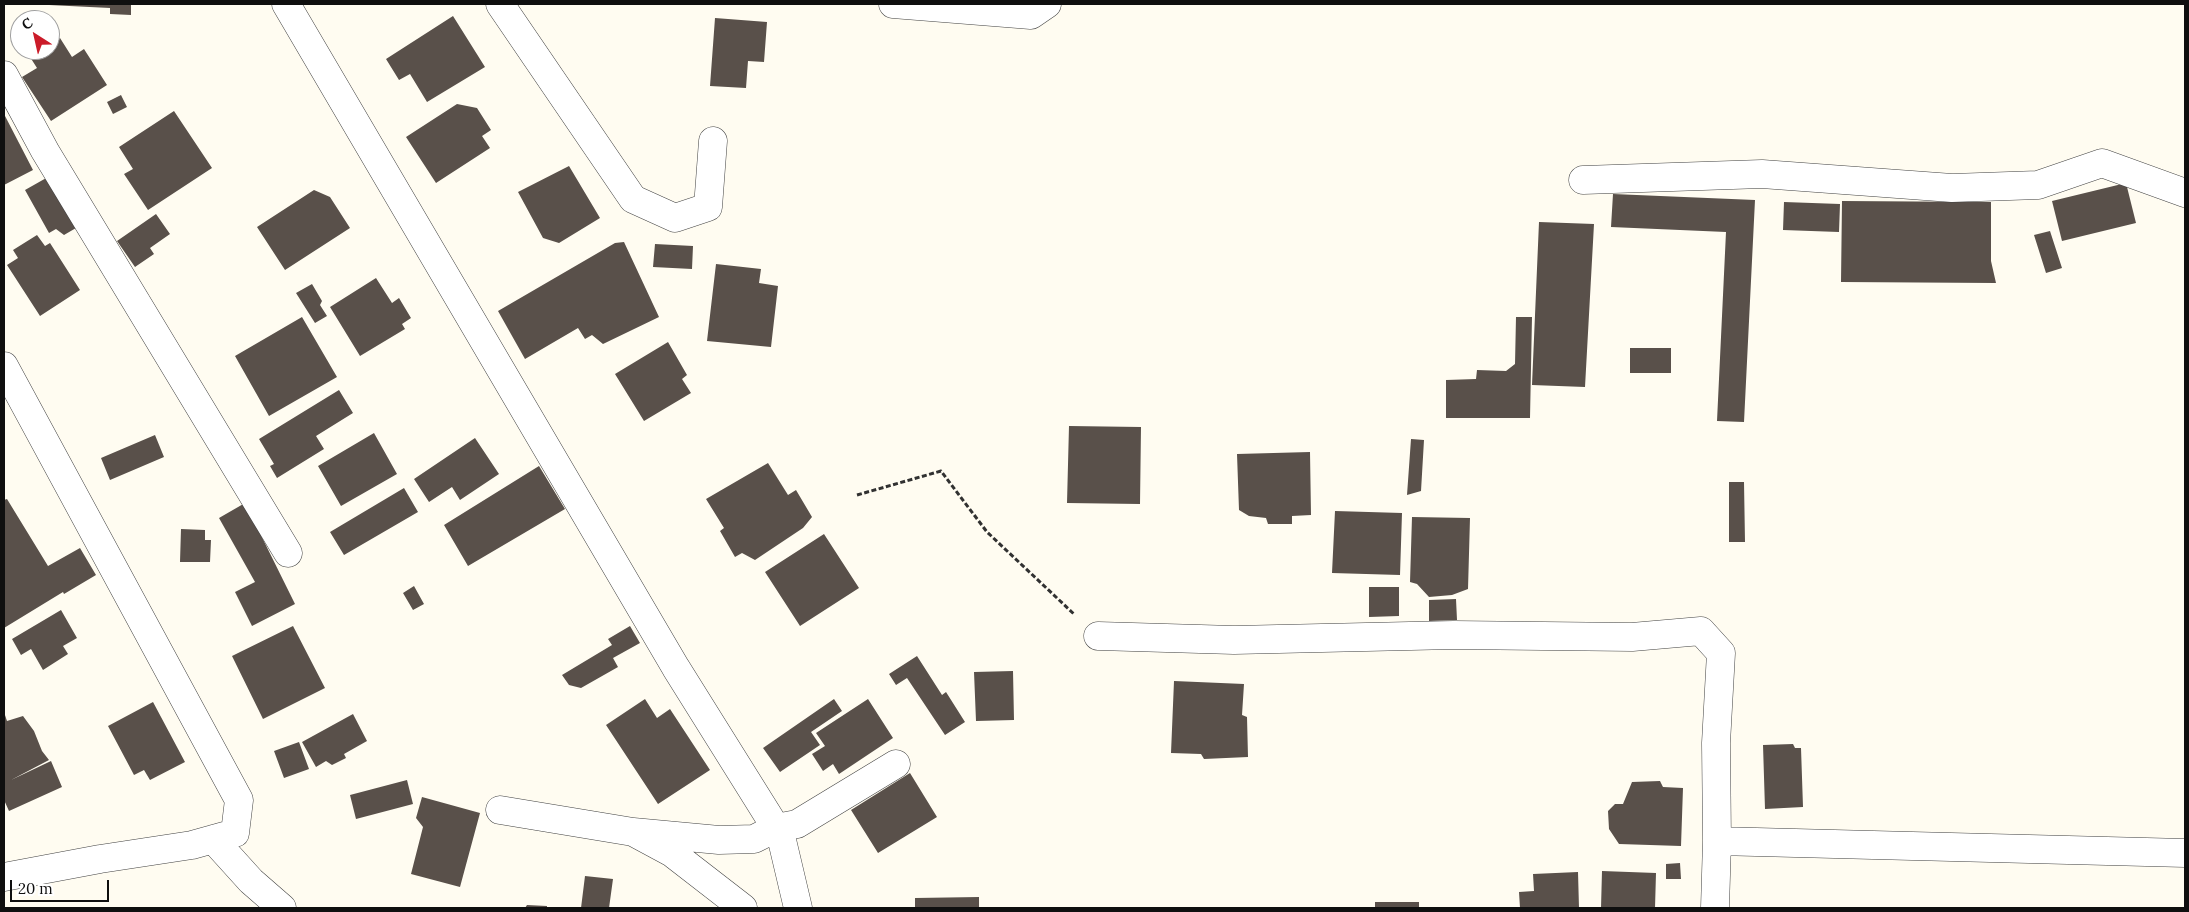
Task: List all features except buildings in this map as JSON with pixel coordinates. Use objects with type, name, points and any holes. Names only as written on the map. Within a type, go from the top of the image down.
[{"type":"street","points":[[286,4],[676,668],[781,836],[798,908]]},
{"type":"street","points":[[500,4],[634,199],[675,218],[708,207],[714,141]]},
{"type":"street","points":[[893,4],[1031,15],[1047,4]]},
{"type":"street","points":[[4,75],[45,151],[288,553]]},
{"type":"street","points":[[1583,180],[1762,174],[1952,188],[2038,186],[2102,162],[2185,193]]},
{"type":"street","points":[[4,366],[239,800],[235,832],[192,846],[100,859],[4,877]]},
{"type":"street","points":[[1098,636],[1234,640],[1454,635],[1632,637],[1701,631],[1721,653],[1716,742],[1717,842],[1715,908]]},
{"type":"street","points":[[500,810],[633,832],[719,840],[754,839],[776,828],[797,824],[896,764]]},
{"type":"street","points":[[633,832],[672,852],[742,908]]},
{"type":"street","points":[[213,839],[252,881],[282,908]]},
{"type":"street","points":[[1717,842],[2185,853]]},
{"type":"path","points":[[857,495],[942,471],[987,532],[1098,636]]}]
